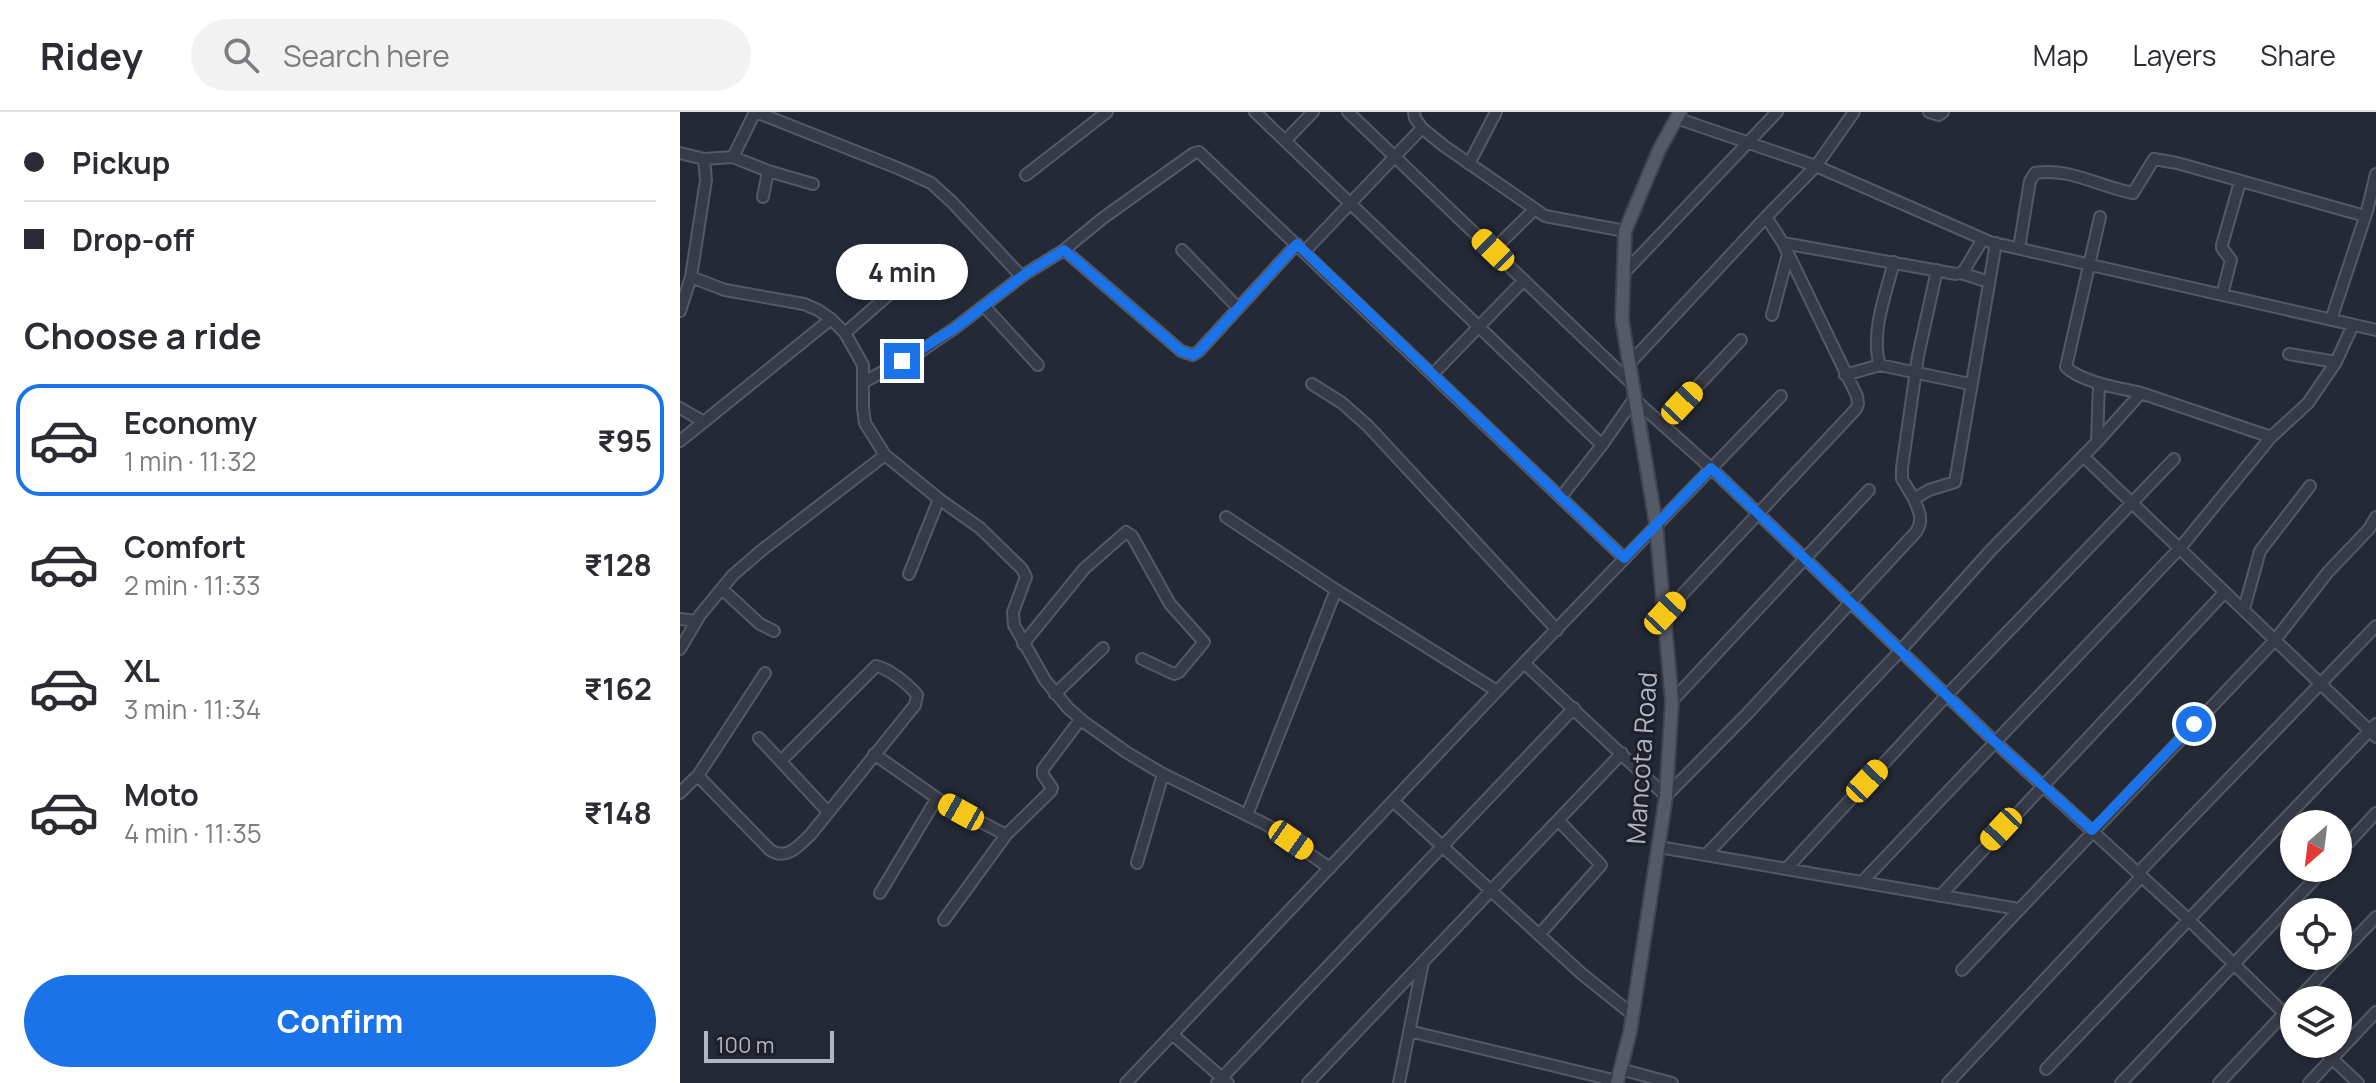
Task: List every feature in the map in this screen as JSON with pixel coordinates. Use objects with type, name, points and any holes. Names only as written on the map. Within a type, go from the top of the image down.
[{"type":"main road","name":"Mancota Road","points":[[1618,1078],[1633,1015],[1659,847],[1666,796],[1672,701],[1656,524],[1622,320],[1625,231],[1659,150],[1678,115]]},
{"type":"street","points":[[733,157],[755,112],[900,169],[931,183],[1021,276]]},
{"type":"street","points":[[1026,175],[1107,112]]},
{"type":"street","points":[[1255,112],[1602,445]]},
{"type":"street","points":[[1285,141],[1313,112]]},
{"type":"street","points":[[1348,112],[1631,383]]},
{"type":"street","points":[[1414,112],[1422,128],[1534,210],[1557,220],[1625,231]]},
{"type":"street","points":[[1469,164],[1496,112]]},
{"type":"street","points":[[1624,273],[1777,112]]},
{"type":"street","points":[[1629,364],[1816,166],[1854,112]]},
{"type":"street","points":[[1929,112],[1939,115],[1943,112]]},
{"type":"street","points":[[1678,115],[1816,166],[1983,239],[2376,330]]},
{"type":"street","points":[[1064,250],[1187,354],[1193,355],[1238,308],[1351,203],[1422,128]]},
{"type":"street","points":[[864,382],[938,340],[1021,276],[1064,250],[1138,193],[1199,152],[1624,558]]},
{"type":"street","points":[[680,153],[704,159],[733,157],[813,184]]},
{"type":"street","points":[[680,311],[691,277],[706,180],[704,159]]},
{"type":"street","points":[[2019,248],[2030,181],[2035,173],[2071,174],[2133,193],[2151,162],[2159,159],[2365,216]]},
{"type":"street","points":[[763,197],[768,171]]},
{"type":"street","points":[[2331,320],[2376,174]]},
{"type":"street","points":[[2222,295],[2231,260],[2222,245],[2240,182]]},
{"type":"street","points":[[1493,250],[1534,210]]},
{"type":"street","points":[[1665,613],[1856,409],[1857,396],[1786,248],[1766,217]]},
{"type":"street","points":[[2100,217],[2066,367],[2099,383],[2141,393],[2271,437]]},
{"type":"street","points":[[1961,273],[1983,239]]},
{"type":"street","points":[[1914,499],[1929,490],[1955,482],[1996,243]]},
{"type":"street","points":[[1786,248],[1961,273],[1989,282]]},
{"type":"street","points":[[1772,315],[1786,248]]},
{"type":"street","points":[[1182,250],[1238,308]]},
{"type":"street","points":[[845,333],[926,262]]},
{"type":"street","points":[[1880,365],[1877,345],[1879,328],[1894,262]]},
{"type":"street","points":[[1524,663],[1666,796],[1747,714],[1919,528],[1921,516],[1902,479],[1902,468],[1915,374],[1937,270]]},
{"type":"street","points":[[691,277],[725,290],[804,304],[831,319],[845,333],[863,365],[865,423],[885,455],[980,528],[1022,569],[1026,577],[1012,619],[1023,644],[1055,694],[1080,720],[1111,743],[1163,774],[1279,833],[1330,868]]},
{"type":"street","points":[[1433,374],[1524,280]]},
{"type":"street","points":[[984,306],[1038,365]]},
{"type":"street","points":[[680,441],[831,319]]},
{"type":"street","points":[[1862,882],[2180,548],[2271,437],[2308,403],[2336,362],[2353,325]]},
{"type":"street","points":[[1662,424],[1741,340]]},
{"type":"street","points":[[2289,354],[2336,362]]},
{"type":"street","points":[[1845,375],[1880,365],[1970,384]]},
{"type":"street","points":[[2097,442],[2099,383]]},
{"type":"street","points":[[1312,384],[1355,413],[1375,433],[1557,630]]},
{"type":"street","points":[[1706,855],[2141,393]]},
{"type":"street","points":[[1126,1083],[1781,396]]},
{"type":"street","points":[[1561,497],[1634,399],[1711,468],[1994,741],[2188,919],[2280,1009]]},
{"type":"street","points":[[680,408],[704,422]]},
{"type":"street","points":[[680,649],[696,621],[733,575],[885,455]]},
{"type":"street","points":[[2046,1069],[2188,919],[2374,731],[2320,685],[2083,456]]},
{"type":"street","points":[[1787,868],[1948,694],[2174,459]]},
{"type":"street","points":[[2244,609],[2260,551],[2310,486]]},
{"type":"street","points":[[1672,701],[1869,490]]},
{"type":"street","points":[[909,574],[939,499]]},
{"type":"street","points":[[1226,517],[1497,691]]},
{"type":"street","points":[[1962,970],[2275,640],[2376,517]]},
{"type":"street","points":[[1023,644],[1084,569],[1126,532],[1132,536],[1170,604],[1204,642],[1174,674],[1142,659]]},
{"type":"street","points":[[722,589],[760,624],[774,631]]},
{"type":"street","points":[[1247,815],[1336,590]]},
{"type":"street","points":[[1940,896],[2224,593]]},
{"type":"street","points":[[680,619],[696,621]]},
{"type":"street","points":[[1948,1083],[2139,875],[2376,626]]},
{"type":"street","points":[[1055,694],[1103,648]]},
{"type":"street","points":[[697,777],[770,850],[780,856],[801,844],[828,812],[918,700],[915,692],[879,665],[870,670],[781,761]]},
{"type":"street","points":[[680,793],[697,777],[765,673]]},
{"type":"street","points":[[1172,1034],[1223,1081],[1574,708]]},
{"type":"street","points":[[944,920],[1006,835],[1051,791],[1043,769],[1080,720]]},
{"type":"street","points":[[759,738],[828,812]]},
{"type":"street","points":[[1308,1083],[1622,753]]},
{"type":"street","points":[[874,754],[937,798],[1006,835]]},
{"type":"street","points":[[1137,863],[1163,774]]},
{"type":"street","points":[[880,893],[937,798]]},
{"type":"street","points":[[1393,801],[1582,974],[1633,1015]]},
{"type":"street","points":[[2352,839],[2376,813]]},
{"type":"street","points":[[1539,935],[1601,865],[1558,820]]},
{"type":"street","points":[[1659,847],[2018,909]]},
{"type":"street","points":[[2121,1083],[2312,882]]},
{"type":"street","points":[[2309,986],[2376,917]]},
{"type":"street","points":[[1399,1083],[1423,962]]},
{"type":"street","points":[[2352,1037],[2376,1012]]},
{"type":"street","points":[[2219,1083],[2280,1017]]},
{"type":"street","points":[[1409,1031],[1618,1078],[1672,1083]]},
{"type":"street","points":[[2309,1083],[2332,1058],[2358,1083]]},
{"type":"route","points":[[902,361],[938,340],[1025,274],[1064,250],[1181,351],[1193,355],[1297,244],[1624,558],[1711,468],[1994,741],[2092,830],[2194,724]]}]
